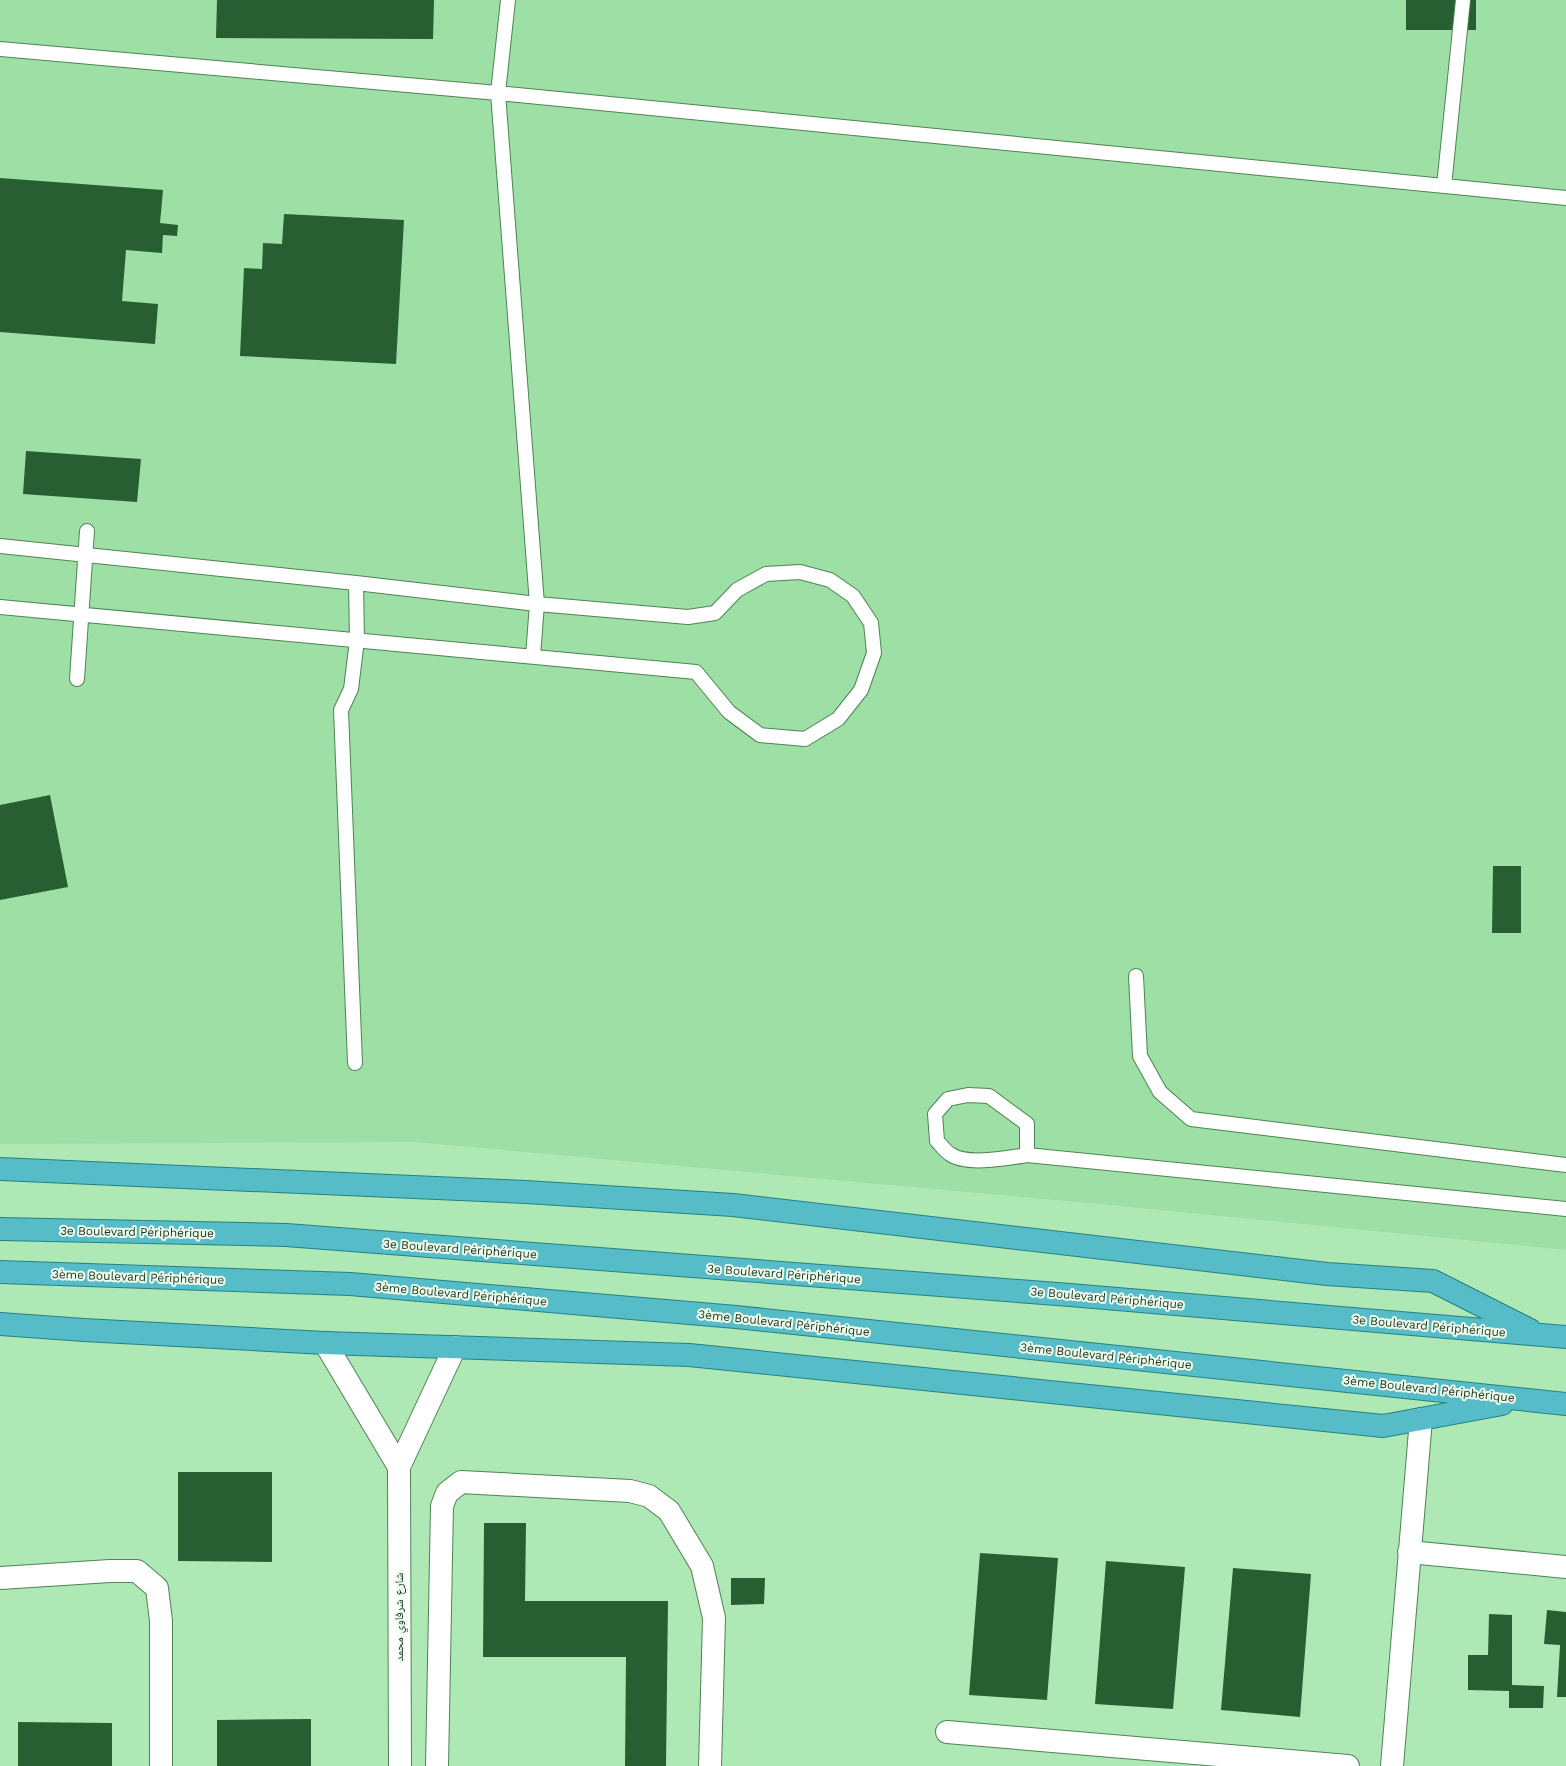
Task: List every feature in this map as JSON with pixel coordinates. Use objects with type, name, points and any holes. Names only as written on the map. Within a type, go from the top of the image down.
[{"type":"highway","points":[[0,1169],[518,1192],[733,1205],[1327,1274],[1433,1281],[1540,1335]]},
{"type":"highway","name":"3e Boulevard Périphérique","points":[[0,1230],[286,1235],[1070,1295],[1566,1337]]},
{"type":"highway","name":"3ème Boulevard Périphérique","points":[[0,1272],[350,1284],[736,1317],[1566,1404]]},
{"type":"highway","points":[[0,1324],[325,1343],[689,1355],[1383,1426],[1525,1399]]},
{"type":"street","points":[[325,1343],[399,1467]]},
{"type":"street","name":"شارع شرفاوي محمد","points":[[400,1766],[399,1467],[455,1347]]},
{"type":"street","points":[[1392,1766],[1421,1419]]},
{"type":"street","points":[[437,1766],[442,1506],[447,1493],[461,1482],[630,1491],[649,1496],[668,1511],[702,1566],[714,1618],[710,1766]]},
{"type":"street","points":[[1409,1552],[1566,1567]]},
{"type":"street","points":[[0,1578],[110,1571],[137,1571],[157,1588],[161,1621],[162,1766]]},
{"type":"street","points":[[946,1732],[1348,1766]]},
{"type":"lane","points":[[508,0],[498,93],[537,604],[533,656]]},
{"type":"lane","points":[[1444,186],[1463,0]]},
{"type":"lane","points":[[0,49],[498,93],[1566,198]]},
{"type":"lane","points":[[77,679],[87,531]]},
{"type":"lane","points":[[0,546],[356,583],[537,604],[688,617],[715,613],[737,590],[766,574],[800,572],[830,580],[853,596],[871,623],[874,653],[861,690],[838,719],[805,739],[760,735],[729,712],[696,672],[0,608]]},
{"type":"lane","points":[[355,1063],[341,710],[351,690],[357,640],[356,583]]},
{"type":"lane","points":[[1136,976],[1140,1056],[1160,1092],[1191,1119],[1566,1165]]},
{"type":"lane","points":[[1027,1155],[1027,1124],[990,1096],[968,1094],[948,1099],[935,1114],[937,1141],[951,1155],[966,1159],[986,1161],[1027,1155],[1566,1209]]},
{"type":"lane","points":[[1540,1335],[1566,1328]]},
{"type":"shaded area","points":[[0,0],[1566,0],[1566,1250],[1100,1204],[415,1142],[0,1144]]},
{"type":"building","points":[[217,0],[434,0],[433,39],[216,38]]},
{"type":"building","points":[[1406,0],[1476,0],[1476,30],[1406,30]]},
{"type":"building","points":[[0,178],[163,190],[160,223],[178,225],[177,236],[163,235],[162,253],[126,250],[122,301],[158,304],[155,344],[0,332]]},
{"type":"building","points":[[284,214],[404,220],[396,364],[240,356],[244,268],[262,269],[263,243],[282,244]]},
{"type":"building","points":[[26,451],[141,459],[137,502],[23,494]]},
{"type":"building","points":[[50,795],[68,887],[0,900],[0,805]]},
{"type":"building","points":[[1493,866],[1521,866],[1521,933],[1492,933]]},
{"type":"building","points":[[178,1472],[272,1472],[272,1562],[178,1561]]},
{"type":"building","points":[[484,1523],[526,1523],[525,1601],[668,1601],[666,1766],[625,1766],[626,1657],[483,1657]]},
{"type":"building","points":[[980,1553],[1058,1558],[1047,1700],[969,1695]]},
{"type":"building","points":[[1106,1561],[1185,1567],[1173,1709],[1095,1704]]},
{"type":"building","points":[[1233,1568],[1311,1574],[1300,1717],[1221,1710]]},
{"type":"building","points":[[731,1578],[765,1578],[764,1604],[731,1605]]},
{"type":"building","points":[[1547,1610],[1566,1612],[1566,1697],[1557,1697],[1560,1645],[1544,1644]]},
{"type":"building","points":[[1489,1614],[1512,1615],[1512,1685],[1544,1686],[1543,1708],[1509,1708],[1509,1691],[1468,1690],[1468,1655],[1488,1655]]},
{"type":"building","points":[[311,1719],[311,1766],[217,1766],[217,1720]]},
{"type":"building","points":[[18,1722],[112,1723],[112,1766],[18,1766]]}]
